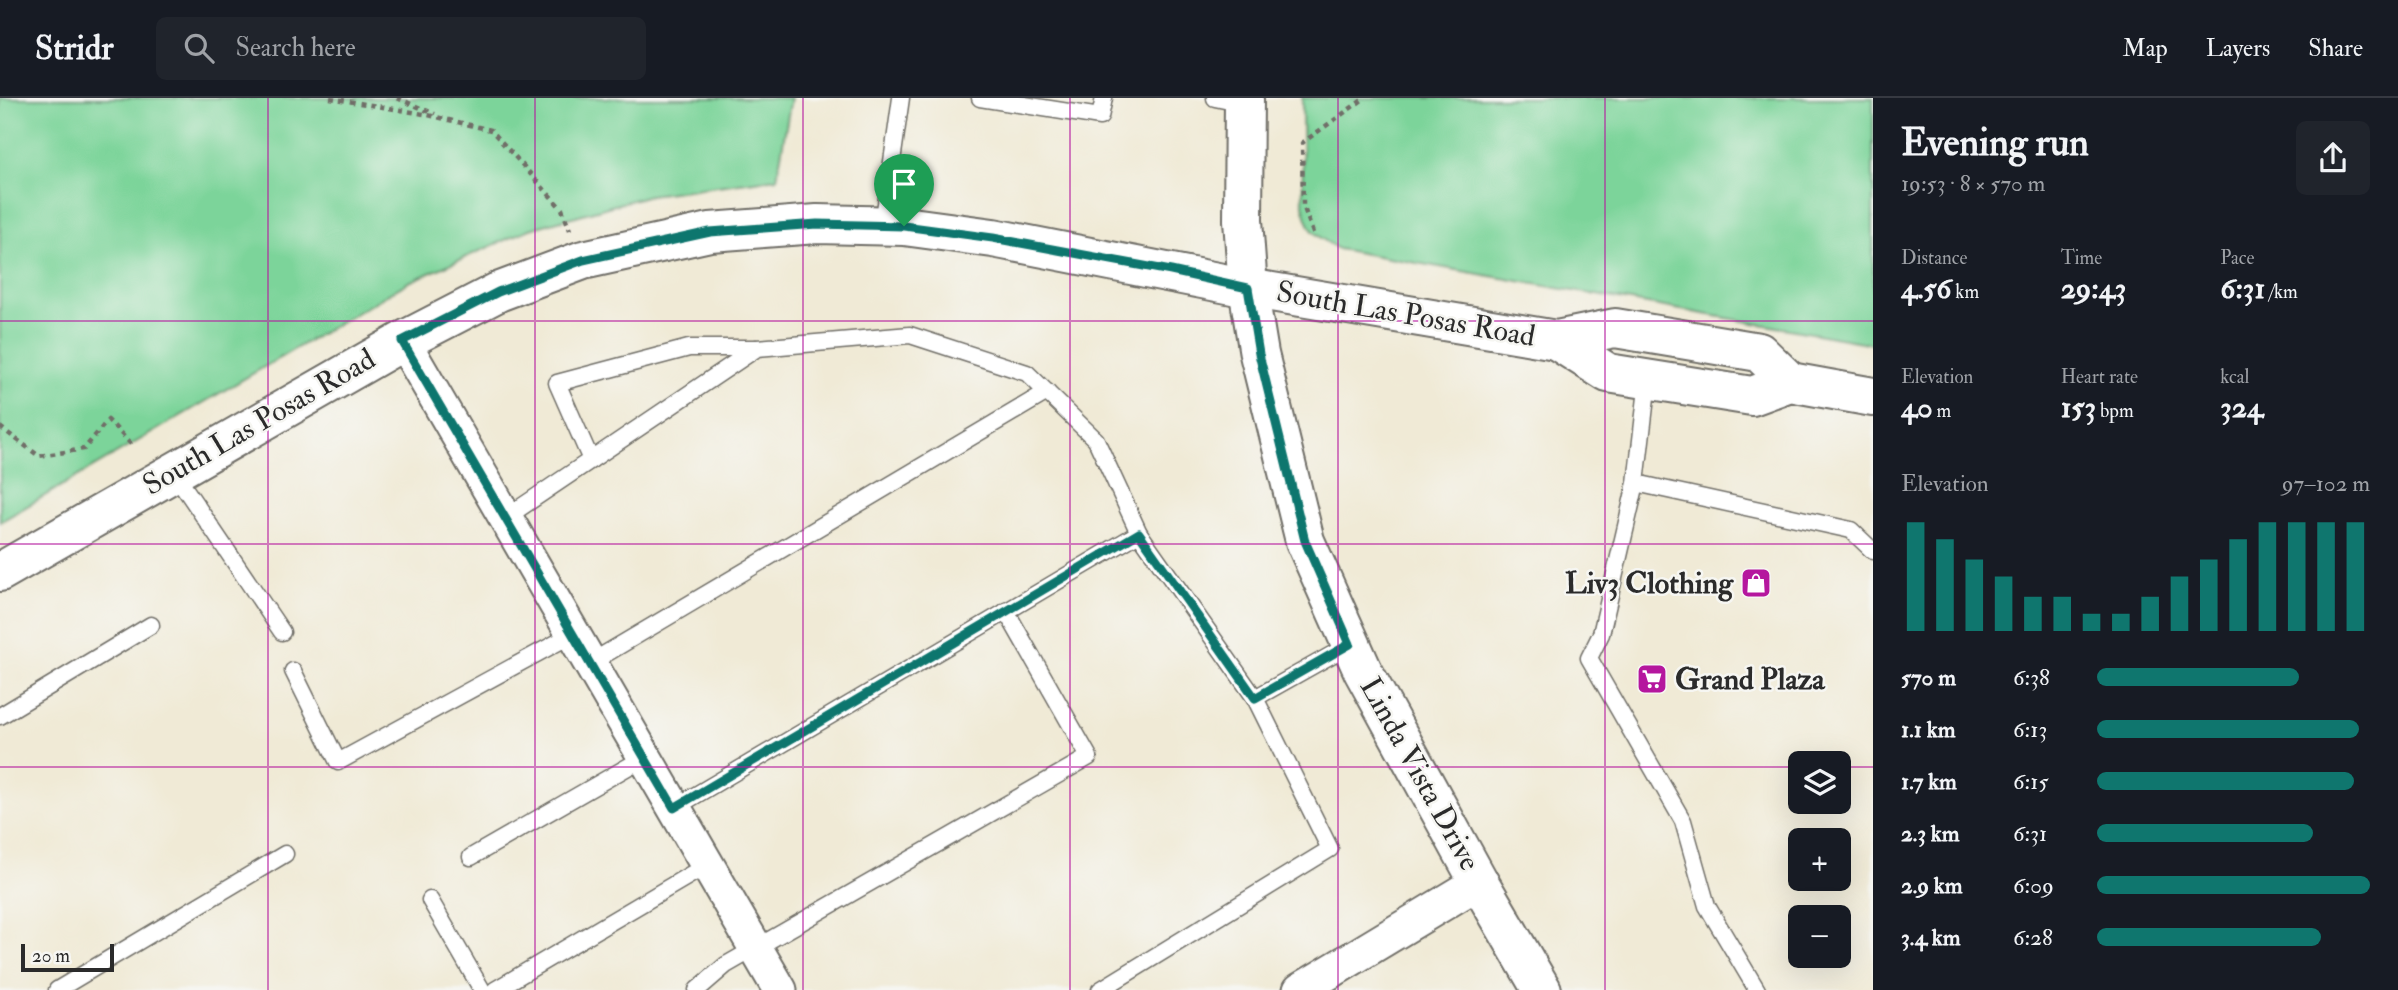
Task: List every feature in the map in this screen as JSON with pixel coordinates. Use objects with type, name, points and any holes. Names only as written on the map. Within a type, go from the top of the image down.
[{"type":"main road","name":"Linda Vista Drive","points":[[1235,100],[1248,288],[1259,354],[1305,541],[1363,671],[1479,883],[1542,990]]},
{"type":"main road","name":"South Las Posas Road","points":[[0,572],[402,341],[498,292],[583,260],[710,232],[817,224],[883,225],[993,238],[1248,288],[1556,340],[1615,328],[1759,352],[1790,382],[1752,396],[1608,373],[1556,340]]},
{"type":"main road","points":[[1790,382],[1873,397]]},
{"type":"street","points":[[402,341],[780,990]]},
{"type":"street","points":[[1300,990],[1479,883]]},
{"type":"lane","points":[[883,225],[901,98]]},
{"type":"lane","points":[[980,98],[1100,117],[1104,98]]},
{"type":"lane","points":[[591,460],[557,383],[689,348],[757,348],[910,335],[1027,373],[1096,440],[1139,533],[1255,698],[1330,849],[1100,990]]},
{"type":"lane","points":[[505,518],[757,348]]},
{"type":"lane","points":[[1648,380],[1636,483],[1601,634],[1589,658],[1683,821],[1707,906],[1757,990]]},
{"type":"lane","points":[[590,663],[1047,392]]},
{"type":"lane","points":[[173,471],[282,632]]},
{"type":"lane","points":[[1636,483],[1851,530],[1873,551]]},
{"type":"lane","points":[[674,808],[1139,533]]},
{"type":"lane","points":[[697,990],[726,965],[1088,757],[1006,611]]},
{"type":"lane","points":[[0,716],[151,625]]},
{"type":"lane","points":[[293,671],[338,762],[573,634]]},
{"type":"lane","points":[[1255,698],[1350,644]]},
{"type":"lane","points":[[471,857],[645,757]]},
{"type":"lane","points":[[57,990],[285,855]]},
{"type":"lane","points":[[495,990],[708,865]]},
{"type":"lane","points":[[430,900],[482,990]]},
{"type":"path","points":[[330,98],[491,130],[562,209],[583,260]]},
{"type":"path","points":[[397,98],[449,120]]},
{"type":"path","points":[[1313,233],[1303,205],[1302,143],[1364,98]]},
{"type":"path","points":[[0,427],[39,456],[84,449],[108,420],[132,445]]},
{"type":"green space","points":[[0,98],[791,98],[777,178],[650,195],[530,229],[409,282],[0,522]]},
{"type":"green space","points":[[1302,98],[1873,98],[1873,344],[1338,249],[1314,232],[1303,205]]},
{"type":"place","name":"Liv3 Clothing","points":[[1756,583]]},
{"type":"place","name":"Grand Plaza","points":[[1652,679]]},
{"type":"route","points":[[817,224],[904,226],[993,238],[1248,288],[1259,354],[1305,541],[1350,644],[1255,698],[1139,533],[674,808],[402,341],[498,292],[591,258],[710,232],[817,224]]}]
